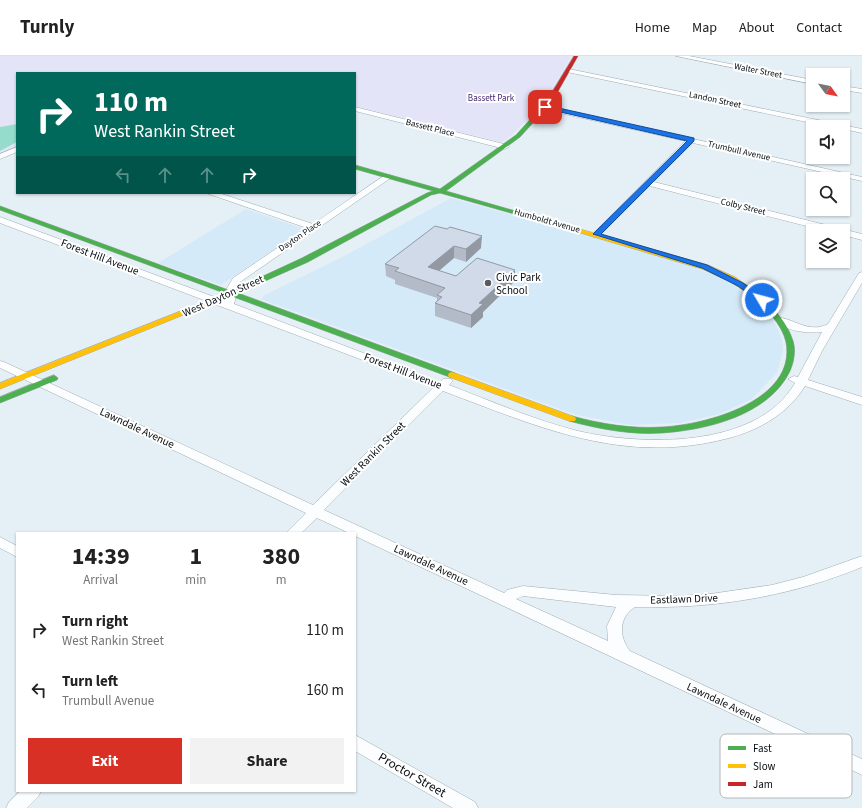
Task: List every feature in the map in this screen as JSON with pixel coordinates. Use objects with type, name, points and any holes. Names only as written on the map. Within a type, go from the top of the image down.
[{"type":"street","name":"West Dayton Street","points":[[0,386],[232,293],[354,236],[429,194],[442,191],[505,147],[545,107],[561,86],[576,56]]},
{"type":"street","name":"Walter Street","points":[[679,56],[806,81]]},
{"type":"street","name":"Landon Street","points":[[569,70],[862,131]]},
{"type":"street","points":[[850,89],[862,91]]},
{"type":"street","name":"Trumbull Avenue","points":[[545,107],[862,179]]},
{"type":"street","name":"Bassett Place","points":[[356,109],[505,147]]},
{"type":"street","points":[[596,234],[692,140]]},
{"type":"street","points":[[0,157],[16,149]]},
{"type":"street","name":"Humboldt Avenue","points":[[356,167],[687,260],[723,274],[756,295],[774,311],[780,320],[787,332],[792,348],[792,361],[786,377]]},
{"type":"street","name":"Dayton Place","points":[[230,306],[233,283],[236,280],[388,177]]},
{"type":"street","name":"Colby Street","points":[[648,183],[809,224]]},
{"type":"street","name":"West Dayton Street","points":[[430,204],[441,197],[443,194],[442,191]]},
{"type":"street","points":[[213,194],[314,226]]},
{"type":"street","name":"Forest Hill Avenue","points":[[0,208],[570,419],[601,426],[641,430],[685,428],[732,416],[762,400],[786,377]]},
{"type":"street","name":"Forest Hill Avenue","points":[[0,220],[550,427],[622,442],[668,443],[716,437],[751,425],[769,416],[791,397],[801,382],[862,275]]},
{"type":"street","points":[[56,241],[69,234]]},
{"type":"street","points":[[850,234],[862,237]]},
{"type":"street","points":[[354,236],[366,241]]},
{"type":"street","points":[[153,278],[166,269]]},
{"type":"street","name":"West Dayton Street","points":[[219,311],[259,293]]},
{"type":"street","points":[[780,320],[788,324],[810,329],[826,329],[833,325]]},
{"type":"street","points":[[365,357],[376,348]]},
{"type":"street","name":"Lawndale Avenue","points":[[0,364],[791,734]]},
{"type":"street","points":[[0,400],[64,374]]},
{"type":"street","name":"West Rankin Street","points":[[294,532],[452,376]]},
{"type":"street","points":[[786,377],[862,401]]},
{"type":"street","points":[[0,542],[16,551]]},
{"type":"street","name":"Eastlawn Drive","points":[[506,600],[515,592],[523,591],[633,601],[709,599],[750,594],[812,580],[862,562]]},
{"type":"street","points":[[624,656],[614,641],[616,624],[622,608],[633,601]]},
{"type":"street","name":"Proctor Street","points":[[356,743],[469,808]]},
{"type":"street","name":"Lawndale Avenue","points":[[852,762],[862,767]]},
{"type":"street","points":[[15,808],[31,792]]},
{"type":"shaded area","points":[[16,124],[16,143],[0,151],[0,127]]},
{"type":"shaded area","points":[[451,198],[664,257],[719,277],[747,293],[766,311],[776,325],[782,340],[783,351],[777,373],[752,399],[720,414],[680,423],[630,425],[576,415],[261,299],[265,295],[346,255]]},
{"type":"shaded area","points":[[246,209],[304,229],[221,285],[158,263]]},
{"type":"green space","name":"Bassett Park","points":[[0,56],[571,56],[550,91],[534,112],[515,132],[505,141],[501,142],[356,106],[356,72],[16,72],[16,146],[0,154]]},
{"type":"building","points":[[435,226],[447,229],[450,227],[482,236],[466,249],[454,246],[428,267],[456,276],[477,258],[515,270],[479,303],[483,304],[471,315],[435,303],[442,297],[437,295],[445,288],[395,271],[399,268],[385,264]]},
{"type":"traffic: fast","points":[[214,301],[305,260],[429,194],[442,191],[518,136],[549,102]]},
{"type":"traffic: fast","points":[[356,167],[569,228]]},
{"type":"traffic: fast","points":[[0,208],[452,375]]},
{"type":"traffic: fast","points":[[572,419],[601,426],[631,430],[676,429],[718,420],[743,410],[765,397],[781,381],[790,363],[790,342],[779,319],[755,294]]},
{"type":"traffic: fast","points":[[0,400],[54,378]]},
{"type":"traffic: slow","points":[[569,228],[705,267],[732,279],[755,294]]},
{"type":"traffic: slow","points":[[0,386],[214,301]]},
{"type":"traffic: slow","points":[[452,375],[572,419]]},
{"type":"traffic: jam","points":[[549,102],[576,56]]},
{"type":"place","name":"Civic Park School","points":[[488,283]]},
{"type":"route","points":[[545,107],[560,109],[692,140],[596,234],[704,266],[741,284],[762,300]]}]
